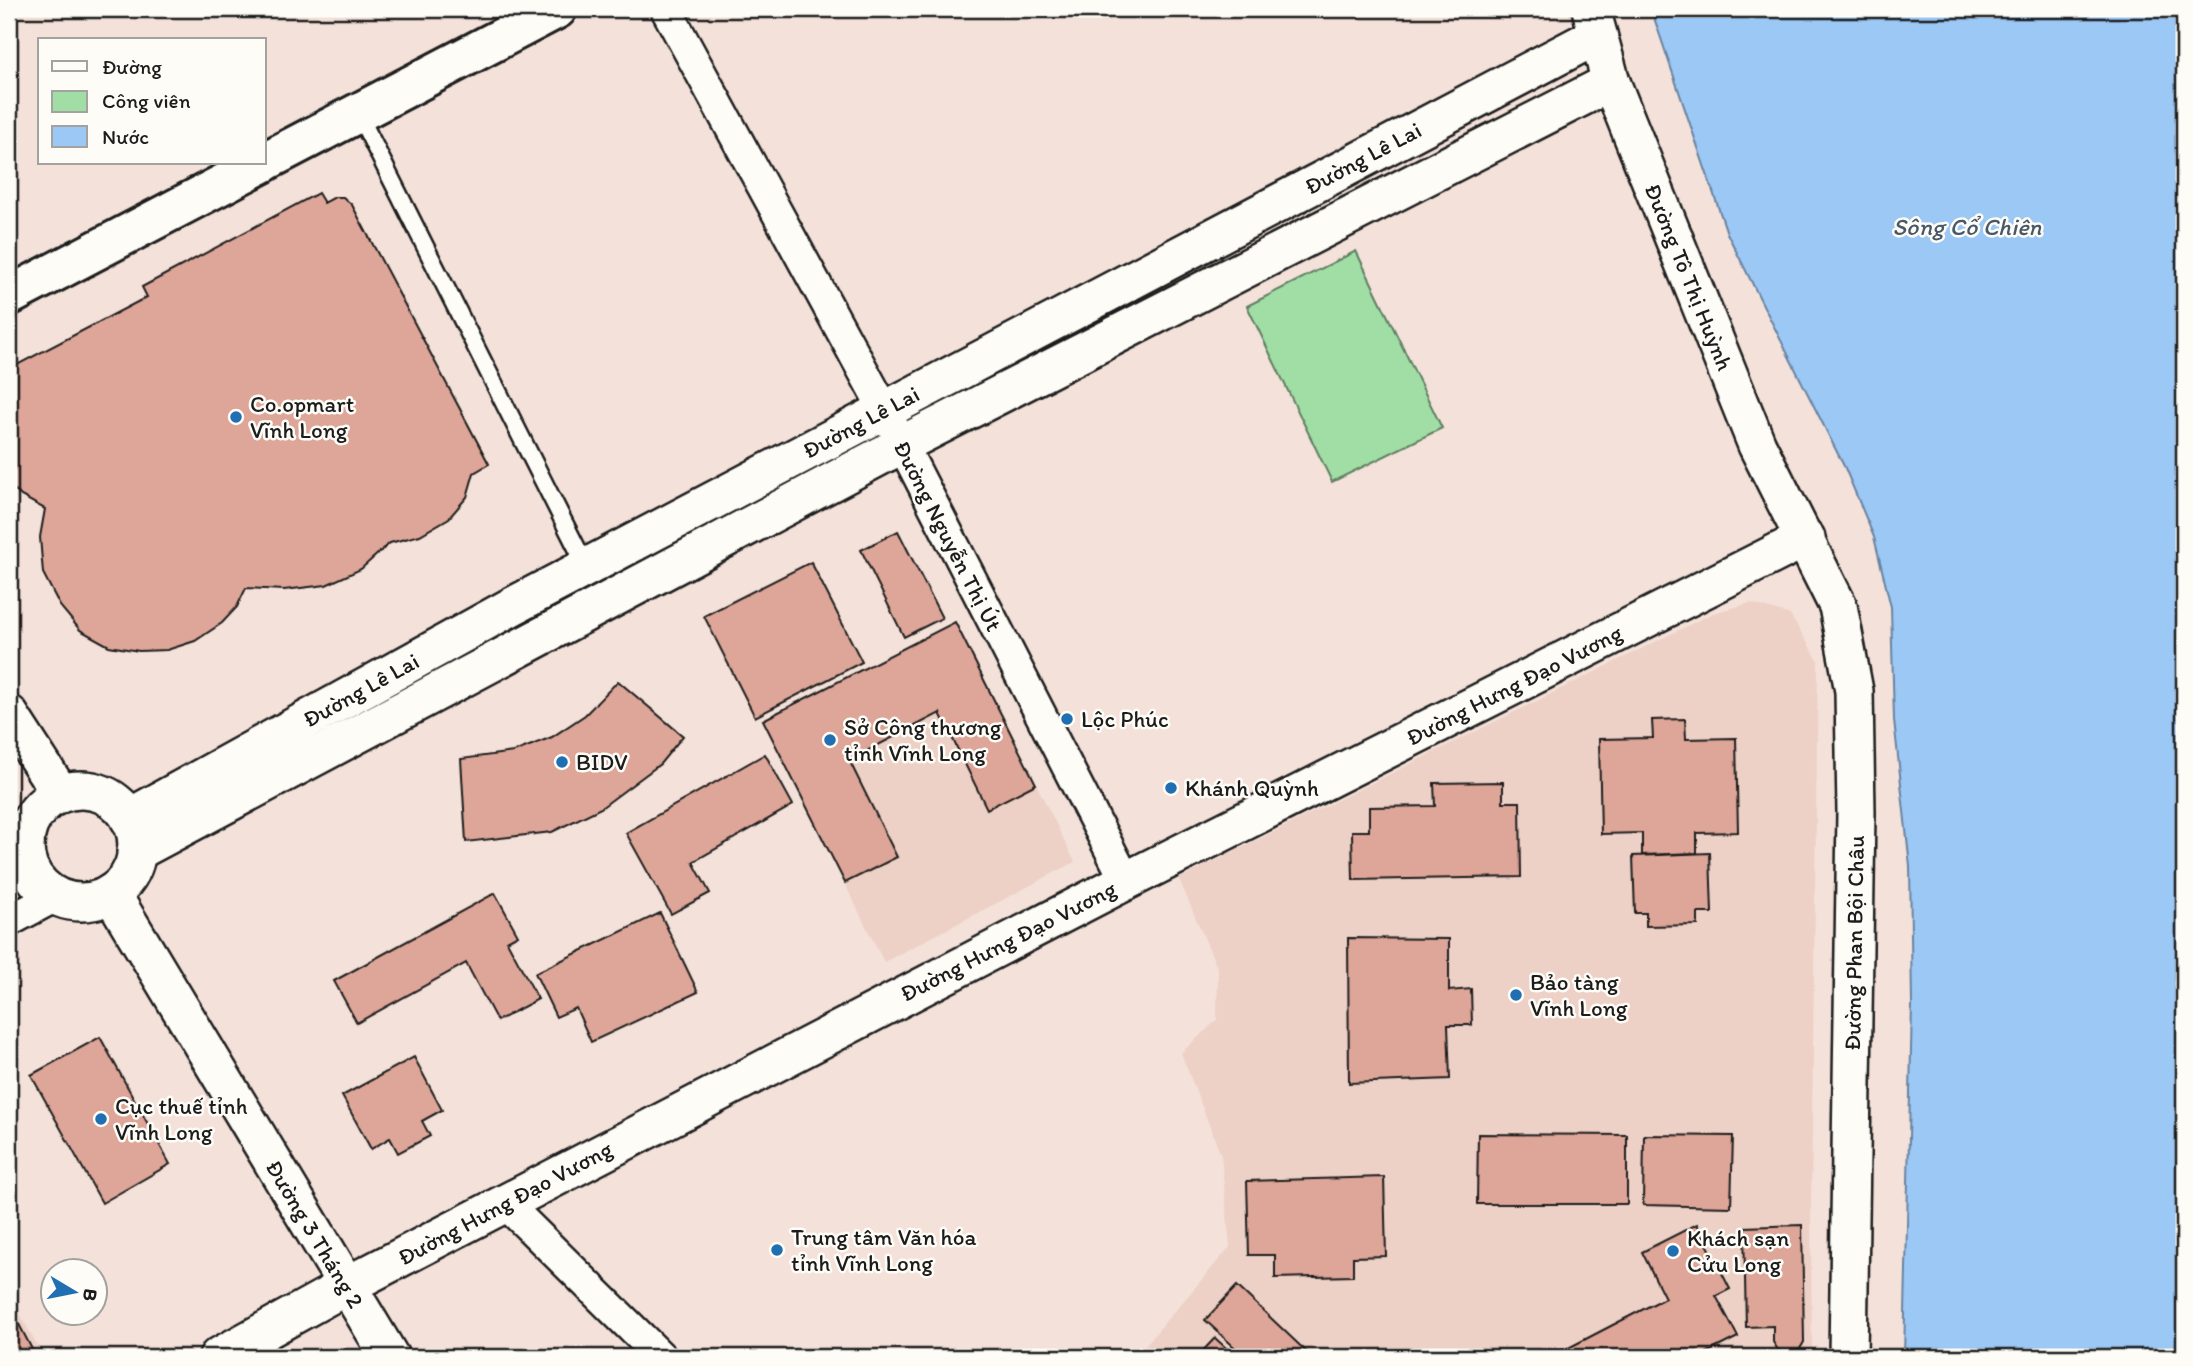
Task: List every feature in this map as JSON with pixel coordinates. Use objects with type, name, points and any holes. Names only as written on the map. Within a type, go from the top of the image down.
[{"type":"main road","points":[[266,160],[557,9]]},
{"type":"main road","points":[[9,296],[259,164]]},
{"type":"street","name":"Đường Nguyễn Thị Út","points":[[666,9],[884,409],[1126,881]]},
{"type":"street","name":"Đường Lê Lai","points":[[133,835],[511,607],[884,409],[1594,22]]},
{"type":"street","name":"Đường Tô Thị Huỳnh","points":[[1594,22],[1611,82],[1757,445],[1805,538]]},
{"type":"street","name":"Đường Lê Lai","points":[[133,835],[1611,82]]},
{"type":"street","name":"Đường Hưng Đạo Vương","points":[[218,1357],[346,1286],[1126,881],[1805,538]]},
{"type":"street","name":"Đường Phan Bội Châu","points":[[1805,538],[1838,606],[1854,691],[1856,812],[1848,1357]]},
{"type":"street","points":[[9,713],[60,793]]},
{"type":"street","points":[[77,789],[94,791],[112,799],[133,835],[135,863],[125,880],[111,894],[93,901],[74,902],[56,896],[40,884],[17,847],[33,816],[44,803],[60,793],[77,789]]},
{"type":"street","name":"Đường 3 Tháng 2","points":[[111,894],[390,1357]]},
{"type":"street","points":[[9,921],[56,896]]},
{"type":"street","points":[[505,1203],[661,1357]]},
{"type":"lane","points":[[358,113],[587,569]]},
{"type":"shaded area","name":"Bảo tàng Vĩnh Long","points":[[1751,603],[1790,615],[1818,660],[1811,1207],[1812,1357],[1468,1357],[1465,1352],[1456,1357],[1135,1357],[1230,1247],[1221,1155],[1181,1053],[1217,1020],[1218,970],[1179,879],[1713,613]]},
{"type":"shaded area","points":[[955,622],[1075,862],[884,962],[763,720]]},
{"type":"shaded area","points":[[9,1293],[43,1357],[9,1357]]},
{"type":"green space","points":[[1356,251],[1442,428],[1332,482],[1247,306]]},
{"type":"water","name":"Sông Cổ Chiên","points":[[1651,9],[2184,9],[2184,1357],[1904,1357],[1912,1005],[1910,866],[1894,720],[1891,607],[1874,537],[1845,468],[1727,233]]},
{"type":"building","name":"Co.opmart Vĩnh Long","points":[[318,193],[324,203],[335,197],[343,197],[352,205],[489,464],[474,473],[467,497],[449,518],[420,535],[390,543],[361,569],[326,585],[284,590],[246,588],[237,607],[222,623],[195,641],[167,650],[139,651],[109,646],[80,630],[60,606],[43,573],[40,537],[45,509],[21,496],[9,484],[9,369],[147,297],[142,287]]},
{"type":"building","points":[[898,531],[942,618],[904,637],[861,550]]},
{"type":"building","points":[[811,562],[862,662],[755,717],[704,616]]},
{"type":"building","name":"Sở Công thương tỉnh Vĩnh Long","points":[[955,622],[1036,784],[987,809],[940,713],[849,760],[897,857],[845,883],[763,720]]},
{"type":"building","name":"BIDV","points":[[618,681],[683,736],[660,764],[601,808],[552,832],[466,842],[461,759],[514,752],[552,737],[585,715]]},
{"type":"building","points":[[1685,719],[1686,739],[1736,738],[1738,832],[1697,833],[1697,853],[1642,855],[1642,833],[1601,834],[1599,739],[1653,738],[1652,720]]},
{"type":"building","points":[[765,754],[793,805],[693,862],[710,893],[671,914],[626,833]]},
{"type":"building","points":[[1503,782],[1503,802],[1520,802],[1521,877],[1353,880],[1352,831],[1369,831],[1369,807],[1435,806],[1434,783]]},
{"type":"building","points":[[1710,853],[1712,913],[1698,913],[1698,925],[1646,926],[1646,913],[1635,913],[1633,856]]},
{"type":"building","points":[[495,893],[518,935],[507,941],[538,999],[497,1021],[466,963],[357,1023],[334,981]]},
{"type":"building","points":[[660,913],[698,992],[591,1042],[576,1008],[556,1017],[535,973]]},
{"type":"building","points":[[1348,938],[1449,939],[1449,991],[1471,989],[1472,1025],[1448,1025],[1450,1079],[1349,1083]]},
{"type":"building","name":"Cục thuế tỉnh Vĩnh Long","points":[[100,1037],[170,1164],[102,1203],[31,1075]]},
{"type":"building","points":[[414,1057],[442,1110],[422,1121],[430,1136],[398,1153],[390,1138],[371,1149],[342,1096]]},
{"type":"building","points":[[1478,1134],[1627,1135],[1627,1204],[1477,1204]]},
{"type":"building","points":[[1644,1135],[1733,1136],[1731,1207],[1643,1205]]},
{"type":"building","points":[[1384,1177],[1386,1256],[1353,1257],[1353,1276],[1275,1278],[1275,1255],[1249,1255],[1247,1181]]},
{"type":"building","points":[[1697,1224],[1730,1289],[1716,1296],[1738,1337],[1698,1357],[1551,1357],[1665,1298],[1642,1252]]},
{"type":"building","points":[[1802,1225],[1804,1342],[1798,1352],[1789,1354],[1778,1350],[1773,1342],[1773,1326],[1746,1327],[1744,1227]]},
{"type":"building","points":[[1237,1286],[1312,1357],[1245,1357],[1205,1320]]},
{"type":"building","points":[[9,1305],[36,1357],[9,1357]]},
{"type":"building","points":[[1215,1338],[1236,1357],[1197,1357]]},
{"type":"place","name":"Co.opmart Vĩnh Long","points":[[236,417]]},
{"type":"place","name":"Lộc Phúc","points":[[1067,719]]},
{"type":"place","name":"Sở Công thương tỉnh Vĩnh Long","points":[[830,740]]},
{"type":"place","name":"BIDV","points":[[562,762]]},
{"type":"place","name":"Khánh Quỳnh","points":[[1171,788]]},
{"type":"place","name":"Bảo tàng Vĩnh Long","points":[[1516,995]]},
{"type":"place","name":"Cục thuế tỉnh Vĩnh Long","points":[[101,1119]]},
{"type":"place","name":"Trung tâm Văn hóa tỉnh Vĩnh Long","points":[[777,1250]]},
{"type":"place","name":"Khách sạn Cửu Long","points":[[1673,1251]]}]
